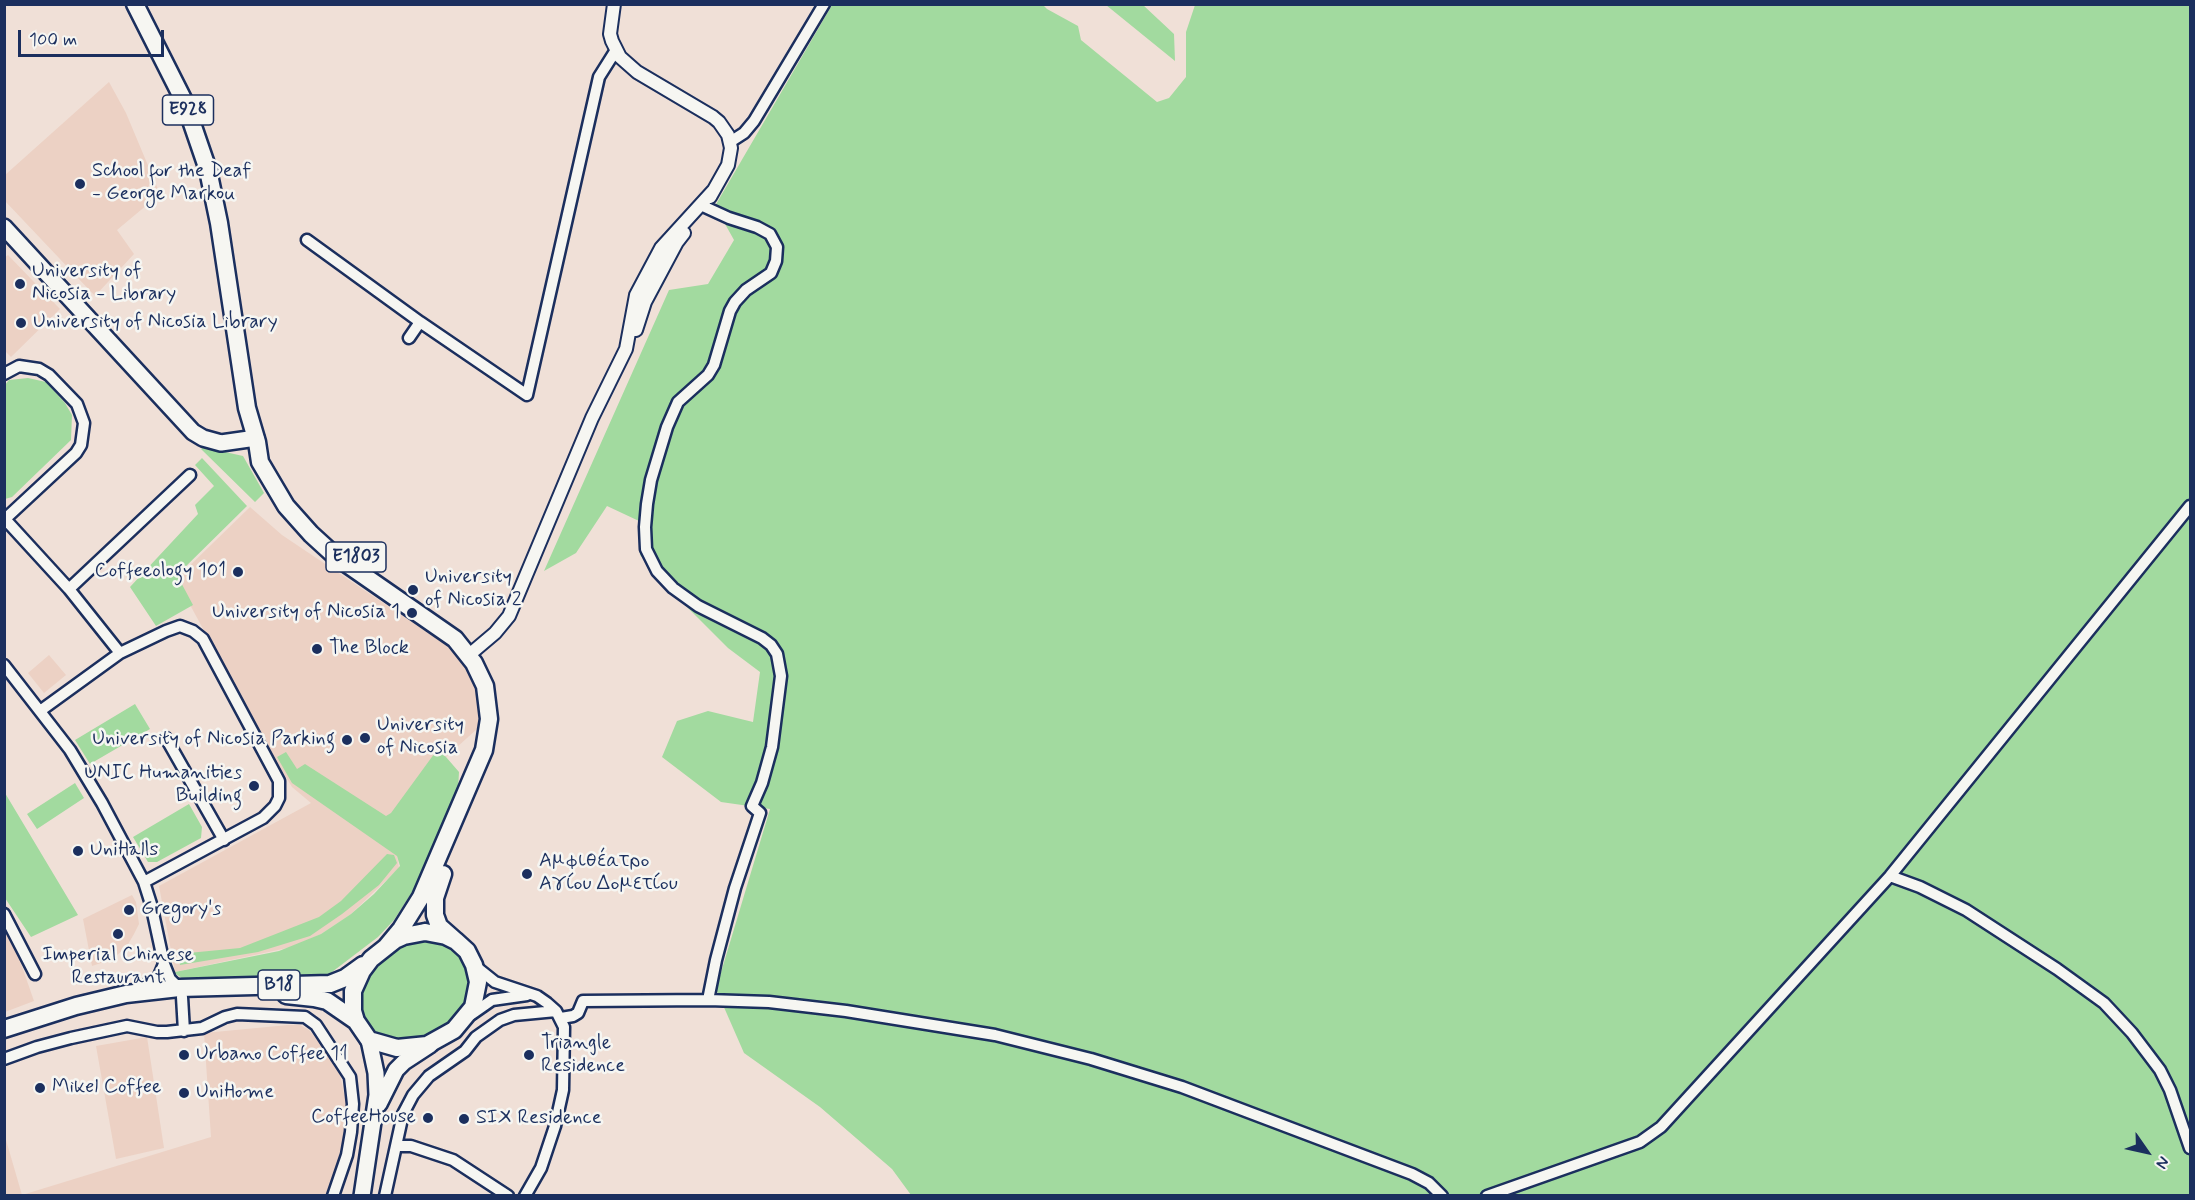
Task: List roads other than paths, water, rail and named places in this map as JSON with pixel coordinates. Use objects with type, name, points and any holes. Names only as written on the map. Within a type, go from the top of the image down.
[{"type":"main road","name":"E928","points":[[135,4],[185,103],[208,170],[219,223],[247,408],[256,440]]},
{"type":"main road","points":[[7,234],[193,432],[212,442],[256,440]]},
{"type":"main road","name":"E1803","points":[[256,440],[294,498],[327,534],[355,557],[450,623],[491,674],[498,699],[498,734],[489,766],[440,880],[435,898],[434,907],[439,926],[456,941]]},
{"type":"main road","name":"E1803","points":[[386,947],[401,929],[421,897],[487,742],[489,718],[485,686],[473,652]]},
{"type":"main road","points":[[362,1196],[377,1095],[376,1073],[369,1040],[356,1022],[353,1011],[353,992],[370,959],[386,947],[404,936],[426,932],[436,933],[456,941],[467,951],[474,965],[478,982],[476,999],[463,1021],[454,1030],[404,1062],[396,1070],[375,1115]]},
{"type":"main road","name":"B18","points":[[4,1040],[50,1024],[109,1008],[181,993],[330,984],[345,978],[370,959]]},
{"type":"main road","name":"B18","points":[[4,1029],[76,1006],[126,994],[249,994],[314,998],[334,1005],[356,1022]]},
{"type":"main road","points":[[369,1040],[397,1048],[417,1047],[436,1041]]},
{"type":"street","points":[[614,4],[610,34],[616,50],[625,63],[719,122],[730,142],[728,165],[705,207],[677,242],[645,302],[633,340],[626,348]]},
{"type":"street","points":[[730,142],[744,133],[754,121],[824,4]]},
{"type":"street","points":[[307,240],[420,322],[527,395],[599,77],[616,50]]},
{"type":"street","points":[[473,652],[501,627],[509,616],[587,429],[626,348],[636,295],[661,249],[713,191]]},
{"type":"street","points":[[705,207],[729,218],[757,226],[770,234],[777,247],[776,261],[771,273],[746,290],[735,302],[730,311],[714,365],[708,375],[678,402],[667,427],[649,492],[645,527],[646,549],[657,571],[673,588],[698,606],[771,645],[777,654],[781,676],[772,747],[753,806],[760,813],[735,888],[708,1000]]},
{"type":"street","points":[[409,338],[420,322]]},
{"type":"street","points":[[4,374],[19,366],[39,369],[49,375],[77,404],[83,415],[81,445],[76,453],[5,518],[69,590],[120,653]]},
{"type":"street","points":[[69,590],[189,475]]},
{"type":"street","points":[[1487,1196],[1627,1147],[1652,1135],[1890,876],[2190,506]]},
{"type":"street","points":[[40,711],[120,653],[180,626],[193,631],[203,639],[279,781],[279,798],[269,813],[224,840],[144,882]]},
{"type":"street","points":[[4,665],[74,757],[102,803],[144,882],[164,963],[181,993],[184,1031]]},
{"type":"street","points":[[166,738],[224,840]]},
{"type":"street","points":[[1890,876],[1920,887],[1966,910],[2057,969],[2104,1003],[2132,1033],[2160,1070],[2170,1090],[2190,1148]]},
{"type":"street","points":[[4,914],[35,974]]},
{"type":"street","points":[[126,994],[135,988],[156,981],[164,963]]},
{"type":"street","points":[[474,965],[495,982],[537,996],[558,1015],[564,1027],[563,1090],[555,1126],[541,1168],[525,1196]]},
{"type":"street","points":[[463,1021],[492,1000],[530,994]]},
{"type":"street","points":[[385,1196],[403,1114],[414,1095],[429,1076],[465,1051],[476,1037],[500,1020],[514,1015],[573,1016],[578,1013],[583,1001],[708,1000],[769,1002],[952,1027],[995,1035],[1091,1059],[1182,1087],[1412,1174],[1429,1183],[1442,1196]]},
{"type":"street","points":[[4,1059],[59,1041],[127,1026],[157,1032],[184,1031],[202,1028],[237,1014],[305,1017],[316,1025],[348,1071],[353,1100],[347,1155],[333,1196]]},
{"type":"street","points":[[396,1146],[411,1146],[453,1160],[508,1196]]},
{"type":"place","name":"School for the Deaf - George Markou","points":[[80,184]]},
{"type":"place","name":"University of Nicosia - Library","points":[[20,284]]},
{"type":"place","name":"University of Nicosia Library","points":[[21,323]]},
{"type":"place","name":"Coffeeology 101","points":[[238,572]]},
{"type":"place","name":"University of Nicosia 2","points":[[413,590]]},
{"type":"place","name":"University of Nicosia 1","points":[[412,613]]},
{"type":"place","name":"The Block","points":[[317,649]]},
{"type":"place","name":"University of Nicosia","points":[[365,738]]},
{"type":"place","name":"University of Nicosia Parking","points":[[347,740]]},
{"type":"place","name":"UNIC Humanities Building","points":[[254,786]]},
{"type":"place","name":"UniHalls","points":[[78,851]]},
{"type":"place","name":"Αμφιθέατρο Αγίου Δομετίου","points":[[527,874]]},
{"type":"place","name":"Gregory's","points":[[129,910]]},
{"type":"place","name":"Imperial Chinese Restaurant","points":[[118,934]]},
{"type":"place","name":"Urbano Coffee 11","points":[[184,1055]]},
{"type":"place","name":"Triangle Residence","points":[[529,1055]]},
{"type":"place","name":"Mikel Coffee","points":[[40,1088]]},
{"type":"place","name":"UniHome","points":[[184,1093]]},
{"type":"place","name":"CoffeeHouse","points":[[428,1118]]},
{"type":"place","name":"SIX Residence","points":[[464,1119]]}]
